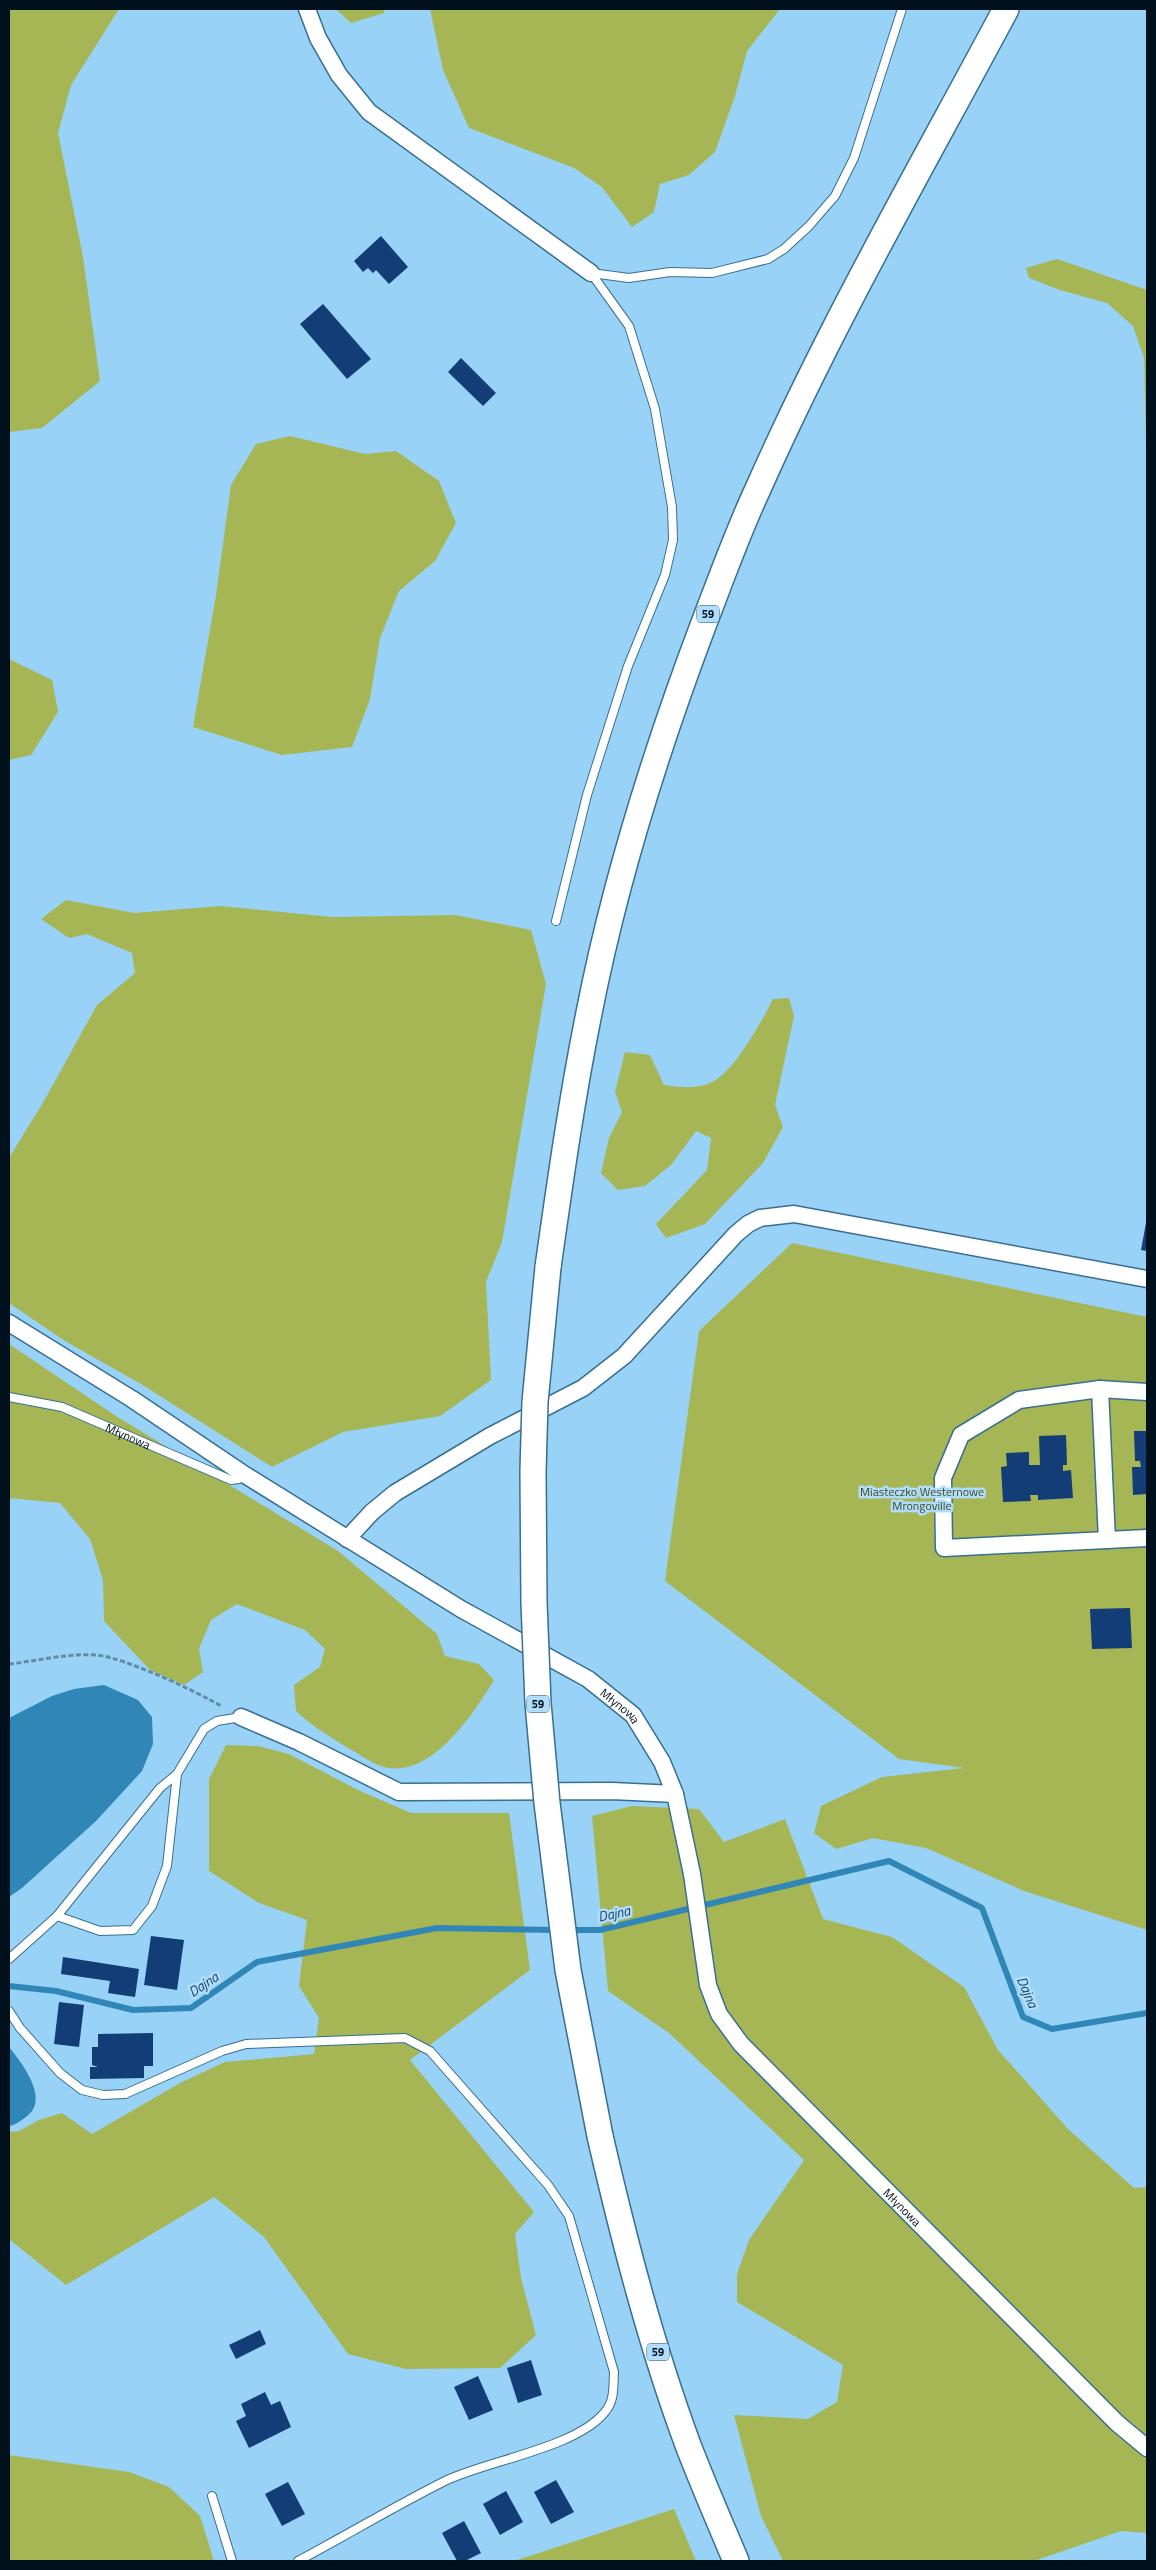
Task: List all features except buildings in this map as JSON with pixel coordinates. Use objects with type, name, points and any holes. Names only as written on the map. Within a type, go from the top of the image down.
[{"type":"main road","name":"59","points":[[736,2561],[688,2445],[632,2268],[600,2136],[568,1970],[547,1803],[538,1703],[534,1603],[533,1472],[535,1402],[548,1268],[569,1117],[589,1009],[617,894],[650,775],[676,696],[749,509],[783,434],[840,318],[1006,9]]},
{"type":"street","points":[[307,9],[318,38],[340,74],[369,112],[591,273]]},
{"type":"street","points":[[347,1539],[372,1512],[395,1493],[490,1436],[583,1388],[624,1356],[736,1234],[760,1218],[794,1214],[1147,1279]]},
{"type":"street","name":"Młynowa","points":[[9,1323],[132,1399],[242,1473],[347,1539],[461,1609],[588,1679],[632,1715],[662,1762],[675,1794],[692,1874],[708,1985],[719,2014],[741,2044],[1117,2423],[1147,2448]]},
{"type":"street","points":[[1147,1392],[1100,1390],[1019,1400],[962,1435],[942,1478],[944,1548],[1147,1538]]},
{"type":"street","points":[[1100,1390],[1107,1540]]},
{"type":"street","points":[[241,1717],[298,1742],[399,1792],[612,1791],[675,1794]]},
{"type":"lane","points":[[591,273],[629,278],[670,272],[712,273],[768,259],[784,249],[809,226],[835,196],[854,158],[902,9]]},
{"type":"lane","points":[[556,921],[587,795],[628,666],[665,575],[673,540],[672,507],[655,409],[629,326],[591,273]]},
{"type":"lane","name":"Młynowa","points":[[9,1397],[62,1408],[231,1480],[239,1479],[242,1473]]},
{"type":"lane","points":[[9,1959],[56,1916],[160,1788],[177,1774],[204,1729],[217,1721],[241,1717]]},
{"type":"lane","points":[[56,1916],[100,1931],[133,1930],[152,1906],[167,1866],[177,1774]]},
{"type":"lane","points":[[9,2011],[20,2028],[60,2072],[82,2090],[103,2095],[125,2094],[222,2051],[246,2044],[405,2038],[430,2051],[453,2075],[548,2185],[569,2216],[614,2372],[613,2399],[605,2413],[584,2430],[558,2442],[483,2466],[446,2481],[298,2561]]},
{"type":"lane","points":[[212,2496],[232,2561]]},
{"type":"path","points":[[9,1664],[74,1655],[98,1656],[124,1663],[206,1697],[241,1717]]},
{"type":"green space","points":[[9,9],[119,9],[71,85],[58,133],[83,257],[100,381],[42,428],[9,432]]},
{"type":"green space","points":[[336,9],[384,9],[384,13],[351,23]]},
{"type":"green space","points":[[430,9],[780,9],[747,51],[735,96],[715,152],[689,175],[660,184],[654,212],[632,227],[602,187],[574,168],[469,128],[443,70]]},
{"type":"green space","points":[[1057,259],[1147,290],[1147,488],[1144,358],[1133,326],[1107,303],[1060,290],[1029,278],[1026,268]]},
{"type":"green space","points":[[290,436],[365,454],[396,451],[439,481],[456,523],[435,561],[399,591],[380,638],[370,699],[352,747],[282,755],[193,727],[216,595],[231,485],[256,444]]},
{"type":"green space","points":[[9,659],[52,680],[58,712],[31,755],[9,760]]},
{"type":"green space","points":[[66,900],[134,913],[220,906],[332,917],[455,915],[531,930],[546,984],[502,1242],[486,1282],[491,1380],[440,1416],[343,1432],[272,1467],[141,1384],[65,1341],[9,1303],[9,1158],[44,1101],[97,1005],[135,973],[132,953],[87,934],[69,938],[41,919]]},
{"type":"green space","points":[[789,998],[794,1016],[775,1105],[783,1127],[763,1163],[705,1224],[666,1238],[656,1224],[707,1170],[711,1138],[696,1131],[671,1165],[645,1186],[618,1190],[601,1173],[609,1138],[622,1112],[615,1092],[625,1052],[650,1055],[664,1085],[702,1086],[714,1081],[731,1067],[755,1032],[773,999]]},
{"type":"green space","name":"Miasteczko Westernowe Mrongoville","points":[[792,1243],[1147,1317],[1147,1930],[1024,1891],[926,1848],[873,1838],[836,1849],[814,1833],[821,1806],[882,1777],[964,1768],[899,1759],[665,1581],[699,1331]]},
{"type":"green space","points":[[9,1344],[116,1416],[338,1551],[437,1634],[445,1656],[479,1664],[494,1680],[474,1710],[447,1743],[431,1756],[414,1765],[396,1768],[378,1765],[321,1731],[296,1711],[294,1685],[320,1667],[325,1649],[305,1630],[237,1604],[211,1620],[199,1649],[203,1672],[184,1685],[150,1670],[104,1621],[103,1580],[90,1539],[60,1503],[9,1498]]},
{"type":"green space","points":[[226,1745],[258,1746],[289,1754],[358,1790],[411,1813],[509,1813],[530,1970],[410,2060],[534,2212],[515,2234],[521,2278],[536,2335],[500,2368],[406,2369],[348,2354],[264,2237],[214,2197],[66,2285],[9,2239],[9,2132],[19,2131],[39,2120],[62,2113],[92,2134],[180,2083],[225,2062],[314,2054],[319,2018],[299,1986],[307,1920],[259,1903],[209,1871],[209,1779]]},
{"type":"green space","points":[[632,1806],[699,1809],[724,1842],[785,1819],[823,1919],[892,1937],[964,1987],[998,2050],[1068,2129],[1134,2188],[1147,2187],[1147,2533],[1121,2531],[1034,2561],[783,2561],[761,2516],[734,2415],[808,2419],[837,2402],[843,2365],[737,2302],[737,2274],[749,2240],[804,2160],[669,2033],[608,1991],[592,1816]]},
{"type":"green space","points":[[9,2455],[129,2472],[169,2487],[200,2516],[214,2561],[9,2561]]},
{"type":"green space","points":[[674,2509],[696,2561],[514,2561]]},
{"type":"water","points":[[104,1685],[138,1700],[152,1717],[153,1744],[142,1771],[96,1821],[22,1888],[9,1897],[9,1718],[52,1696],[74,1689]]},
{"type":"water","points":[[9,2047],[21,2062],[32,2082],[36,2101],[33,2110],[26,2117],[16,2124],[9,2126]]},
{"type":"waterway","name":"Dajna","points":[[567,1930],[600,1930],[889,1861],[982,1908],[1023,2017],[1052,2029],[1147,2013]]},
{"type":"waterway","name":"Dajna","points":[[9,1986],[56,1991],[133,2010],[191,2008],[257,1962],[437,1928],[557,1930]]}]
